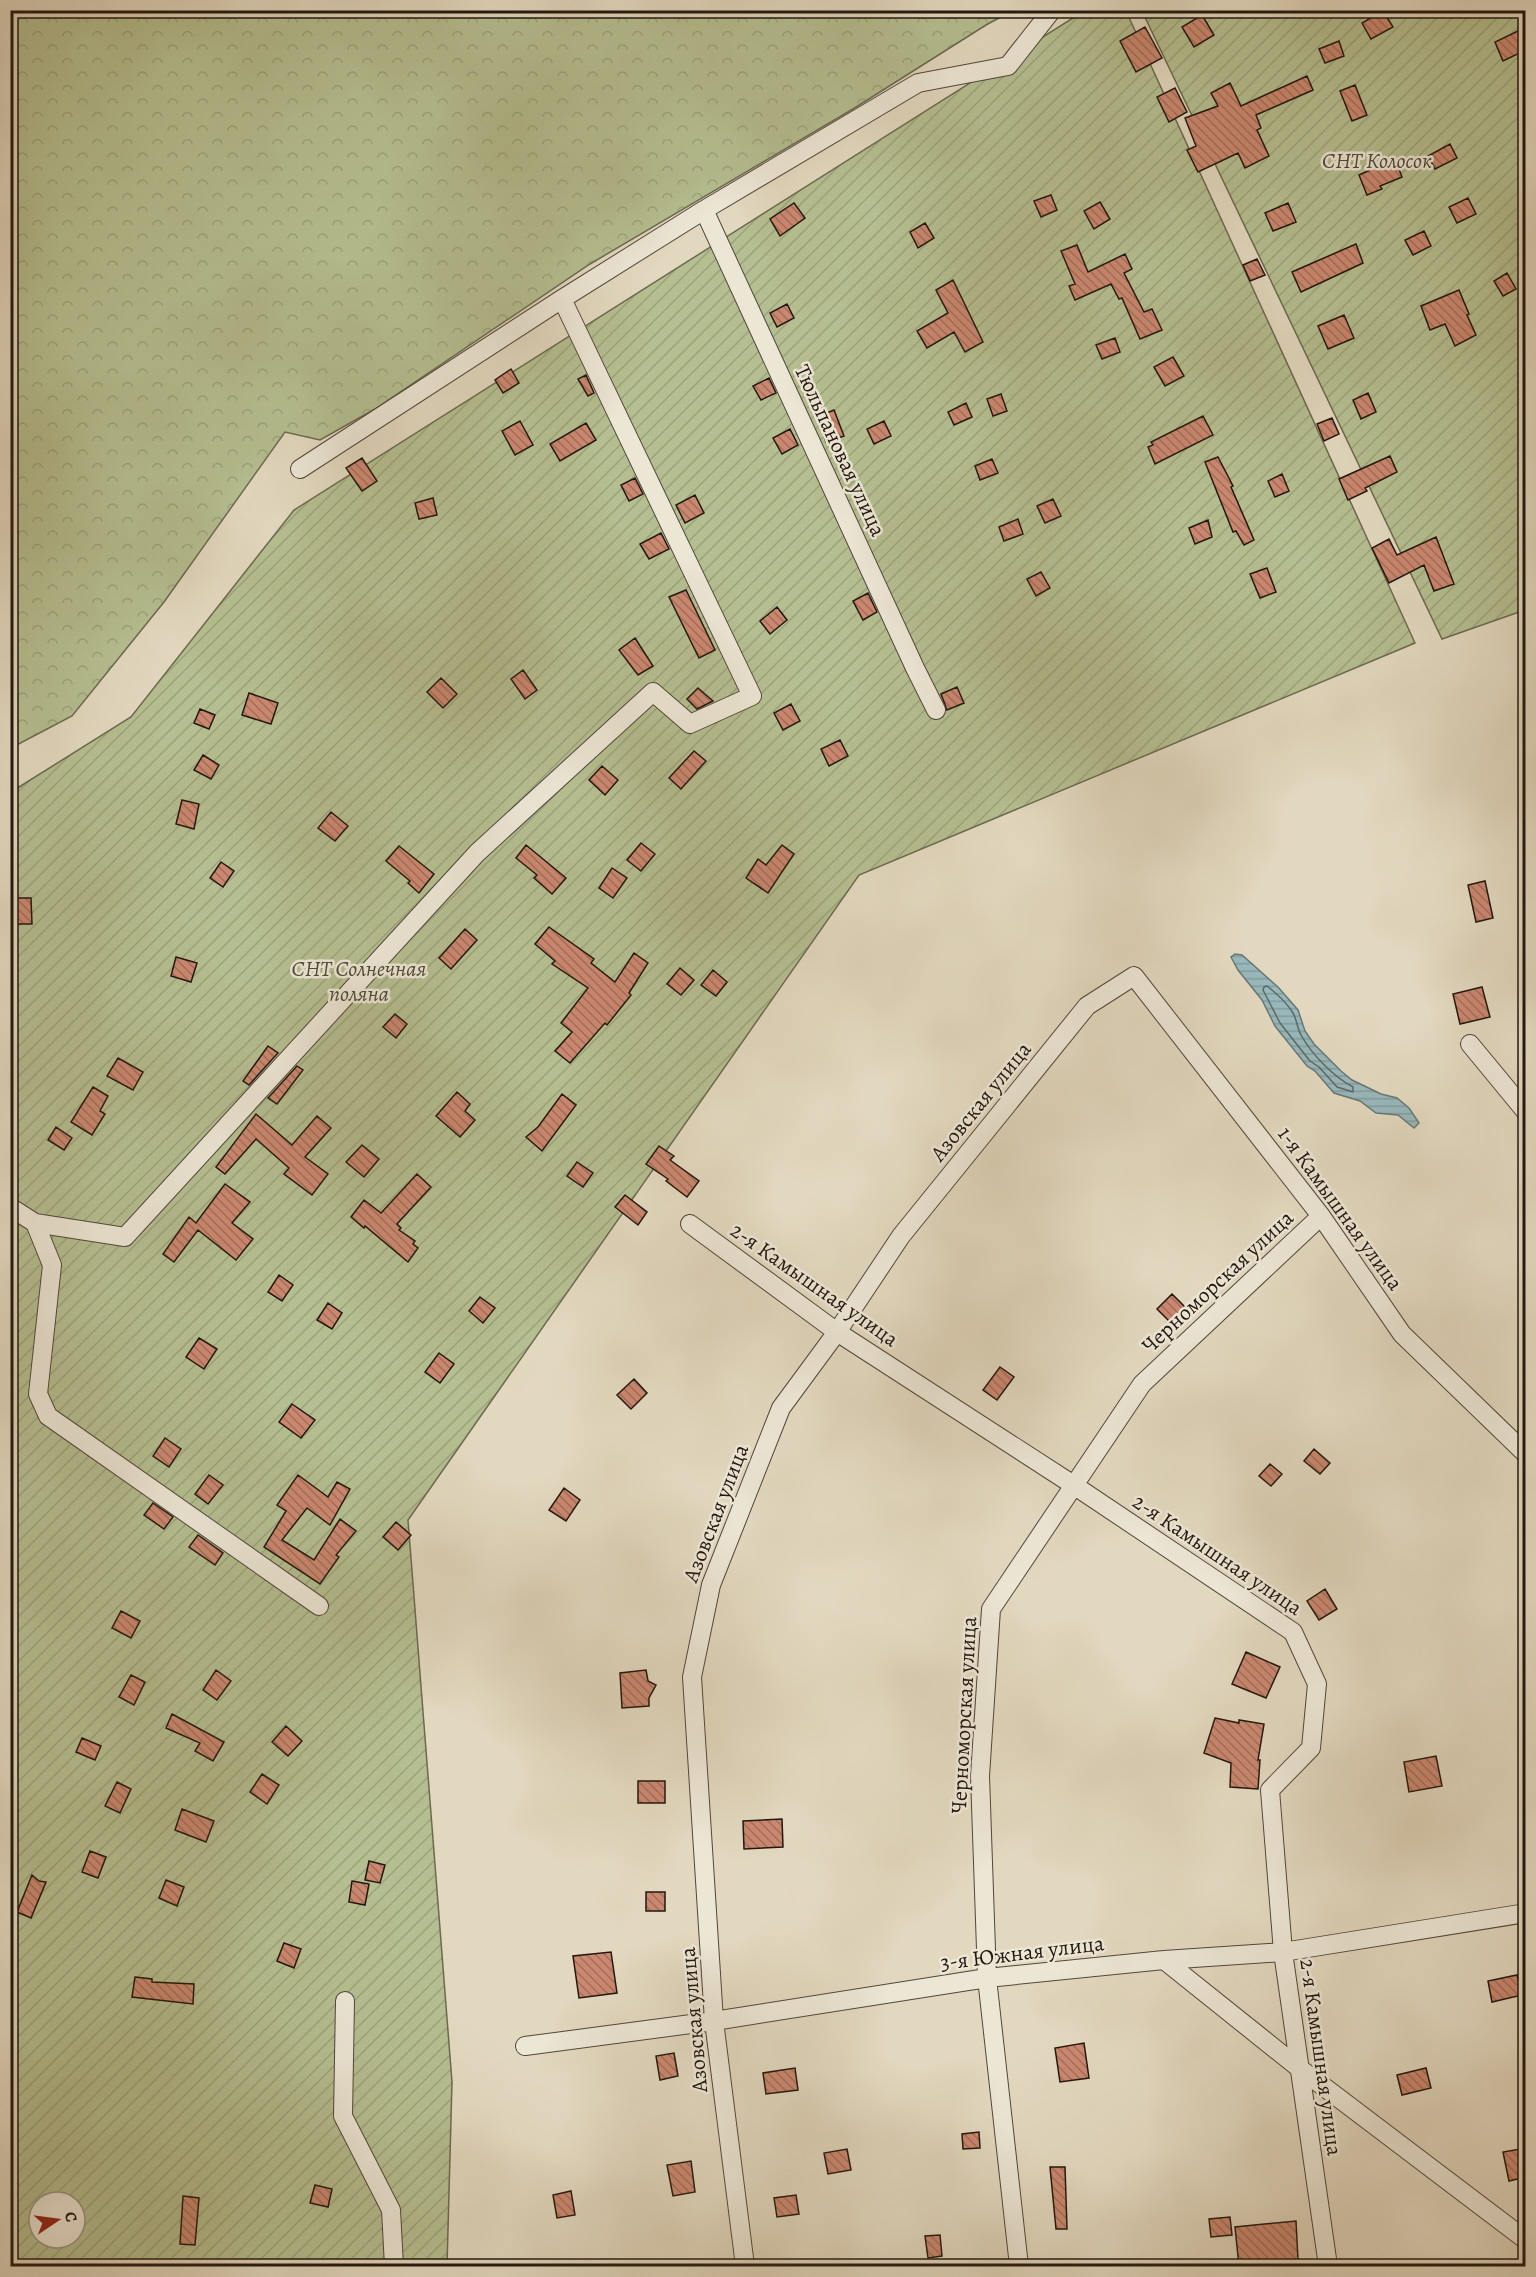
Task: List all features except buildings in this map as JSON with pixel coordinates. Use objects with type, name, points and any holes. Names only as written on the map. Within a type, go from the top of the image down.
[{"type":"street","points":[[300,469],[704,210],[918,83],[1008,66],[1052,10]]},
{"type":"street","name":"Тюльпановая улица","points":[[704,210],[936,710]]},
{"type":"street","points":[[10,1207],[35,1223],[125,1237],[477,854],[653,692],[690,724],[752,696],[562,299]]},
{"type":"street","name":"1-я Камышная улица","points":[[1134,976],[1322,1216],[1402,1334],[1526,1454]]},
{"type":"street","name":"Азовская улица","points":[[745,2266],[714,2021],[692,1677],[711,1585],[781,1408],[837,1332],[901,1236],[1087,1006],[1134,976]]},
{"type":"street","points":[[1470,1044],[1526,1112]]},
{"type":"street","name":"Черноморская улица","points":[[1019,2266],[987,1978],[981,1776],[991,1609],[1142,1383],[1322,1216]]},
{"type":"street","points":[[35,1223],[52,1265],[38,1394],[48,1416],[320,1606]]},
{"type":"street","name":"2-я Камышная улица","points":[[690,1224],[837,1332],[1075,1486],[1293,1632],[1317,1684],[1311,1748],[1270,1790],[1283,1952],[1328,2266]]},
{"type":"street","name":"3-я Южная улица","points":[[525,2046],[714,2021],[987,1978],[1164,1960],[1283,1952],[1526,1913]]},
{"type":"street","points":[[1164,1960],[1299,2068],[1526,2240]]},
{"type":"street","points":[[345,2001],[343,2116],[391,2210],[394,2266]]},
{"type":"green space","points":[[11,10],[1012,11],[853,109],[590,264],[375,409],[320,440],[285,432],[164,602],[72,716],[11,748]]},
{"type":"green space","name":"СНТ Солнечная поляна","points":[[1084,11],[1126,11],[1415,643],[859,875],[408,1520],[452,2082],[447,2266],[11,2266],[11,792],[131,717],[294,510]]},
{"type":"green space","name":"СНТ Колосок","points":[[1142,11],[1525,11],[1525,610],[1442,639]]},
{"type":"water","points":[[1235,954],[1242,955],[1278,987],[1298,1010],[1305,1031],[1314,1044],[1341,1071],[1352,1080],[1381,1094],[1397,1098],[1409,1108],[1419,1123],[1414,1128],[1398,1115],[1376,1113],[1360,1101],[1334,1093],[1315,1071],[1307,1066],[1275,1026],[1262,1000],[1238,970],[1231,957]]}]
